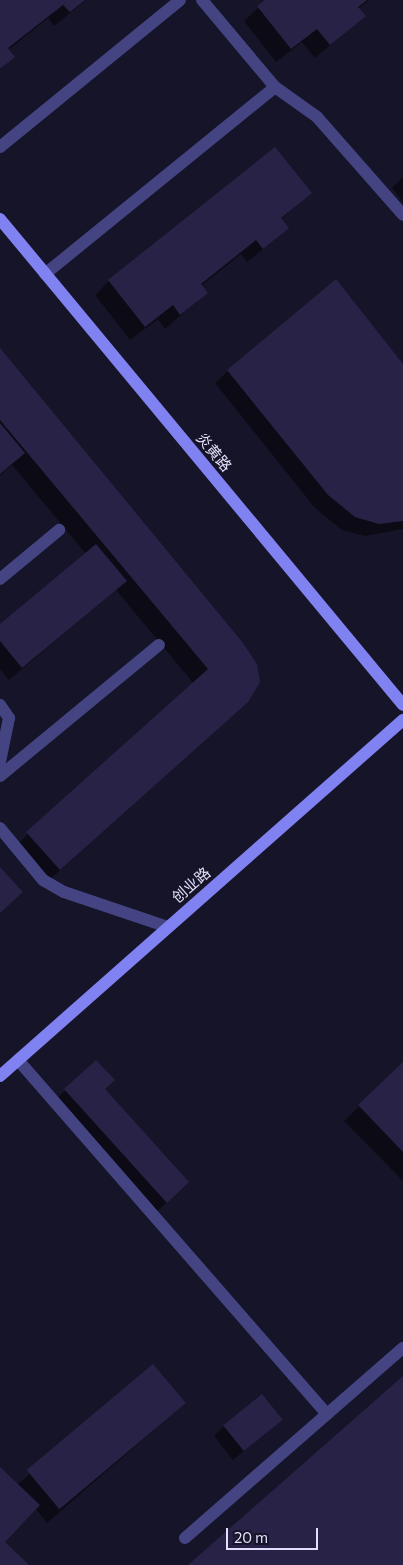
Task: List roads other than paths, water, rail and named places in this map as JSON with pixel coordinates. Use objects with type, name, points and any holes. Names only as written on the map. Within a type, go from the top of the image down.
[{"type":"street","name":"炎黄路","points":[[0,219],[403,706]]},
{"type":"street","name":"创业路","points":[[0,1076],[403,720]]},
{"type":"lane","points":[[0,147],[180,0]]},
{"type":"lane","points":[[202,0],[276,87],[317,117],[403,215]]},
{"type":"lane","points":[[45,274],[276,87]]},
{"type":"lane","points":[[0,579],[59,530]]},
{"type":"lane","points":[[0,776],[159,645]]},
{"type":"lane","points":[[0,705],[9,718],[0,762]]},
{"type":"lane","points":[[0,828],[43,880],[64,892],[168,927]]},
{"type":"lane","points":[[18,1060],[327,1414]]},
{"type":"lane","points":[[185,1538],[403,1348]]}]
